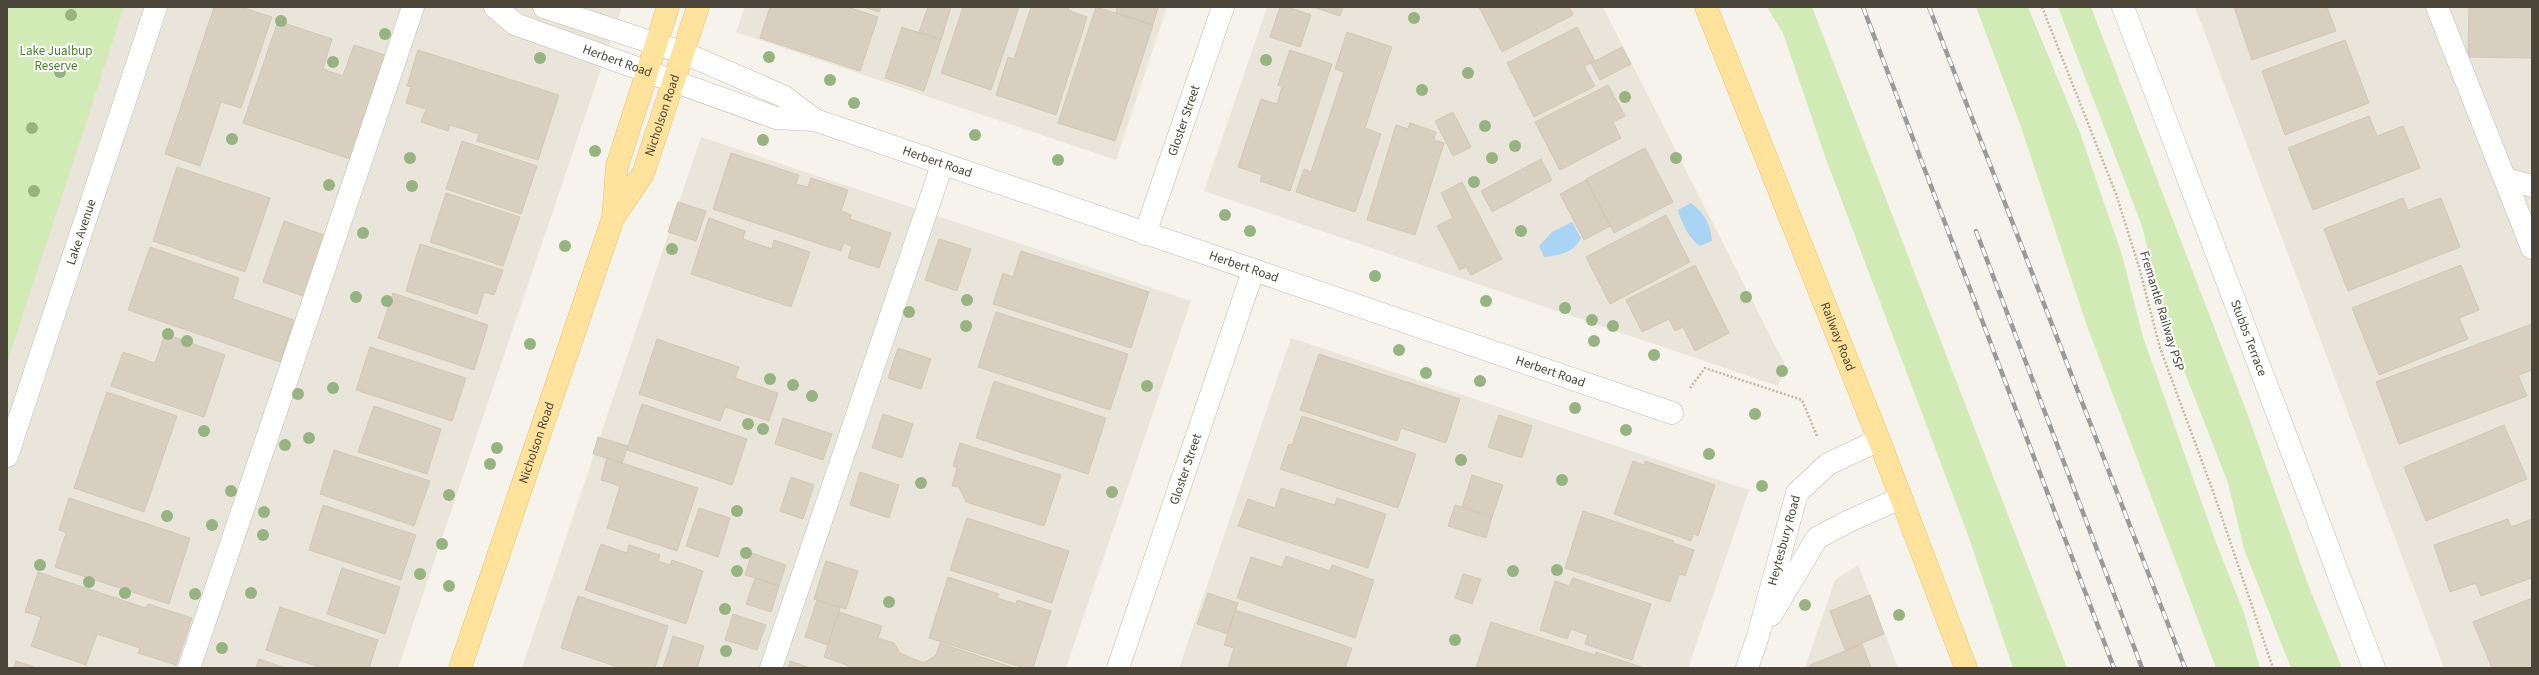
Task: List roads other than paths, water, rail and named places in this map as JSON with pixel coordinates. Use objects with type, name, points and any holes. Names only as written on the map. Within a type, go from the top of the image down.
[{"type":"main road","name":"Nicholson Road","points":[[460,668],[613,218],[617,166],[668,7]]},
{"type":"main road","name":"Nicholson Road","points":[[613,218],[643,174],[698,7]]},
{"type":"main road","name":"Railway Road","points":[[1706,7],[1879,440],[1966,668]]},
{"type":"street","name":"Lake Avenue","points":[[7,456],[156,7]]},
{"type":"street","points":[[189,668],[413,7]]},
{"type":"street","name":"Herbert Road","points":[[495,7],[515,24],[674,83],[776,118],[815,120],[942,165],[1672,413]]},
{"type":"street","name":"Herbert Road","points":[[544,7],[684,53],[783,96],[815,120]]},
{"type":"street","name":"Gloster Street","points":[[1145,234],[1223,7]]},
{"type":"street","name":"Stubbs Terrace","points":[[2123,7],[2374,668]]},
{"type":"street","points":[[2437,7],[2532,248]]},
{"type":"street","points":[[771,668],[942,165]]},
{"type":"street","points":[[2506,179],[2532,186]]},
{"type":"street","name":"Gloster Street","points":[[1118,668],[1253,271]]},
{"type":"street","name":"Heytesbury Road","points":[[1747,668],[1758,636],[1797,493],[1828,464],[1879,440]]},
{"type":"street","name":"Heytesbury Road","points":[[1758,636],[1817,538],[1849,520],[1901,498]]},
{"type":"water","points":[[1691,203],[1706,219],[1711,235],[1712,241],[1700,246],[1692,239],[1686,230],[1678,210]]},
{"type":"water","points":[[1572,222],[1581,238],[1575,247],[1566,252],[1544,257],[1539,246],[1552,232]]},
{"type":"railway","points":[[1863,7],[2114,668]]},
{"type":"railway","points":[[1929,7],[2185,668]]},
{"type":"railway","points":[[1976,231],[2142,668]]},
{"type":"park label","name":"Lake Jualbup Reserve","points":[[56,58]]}]
